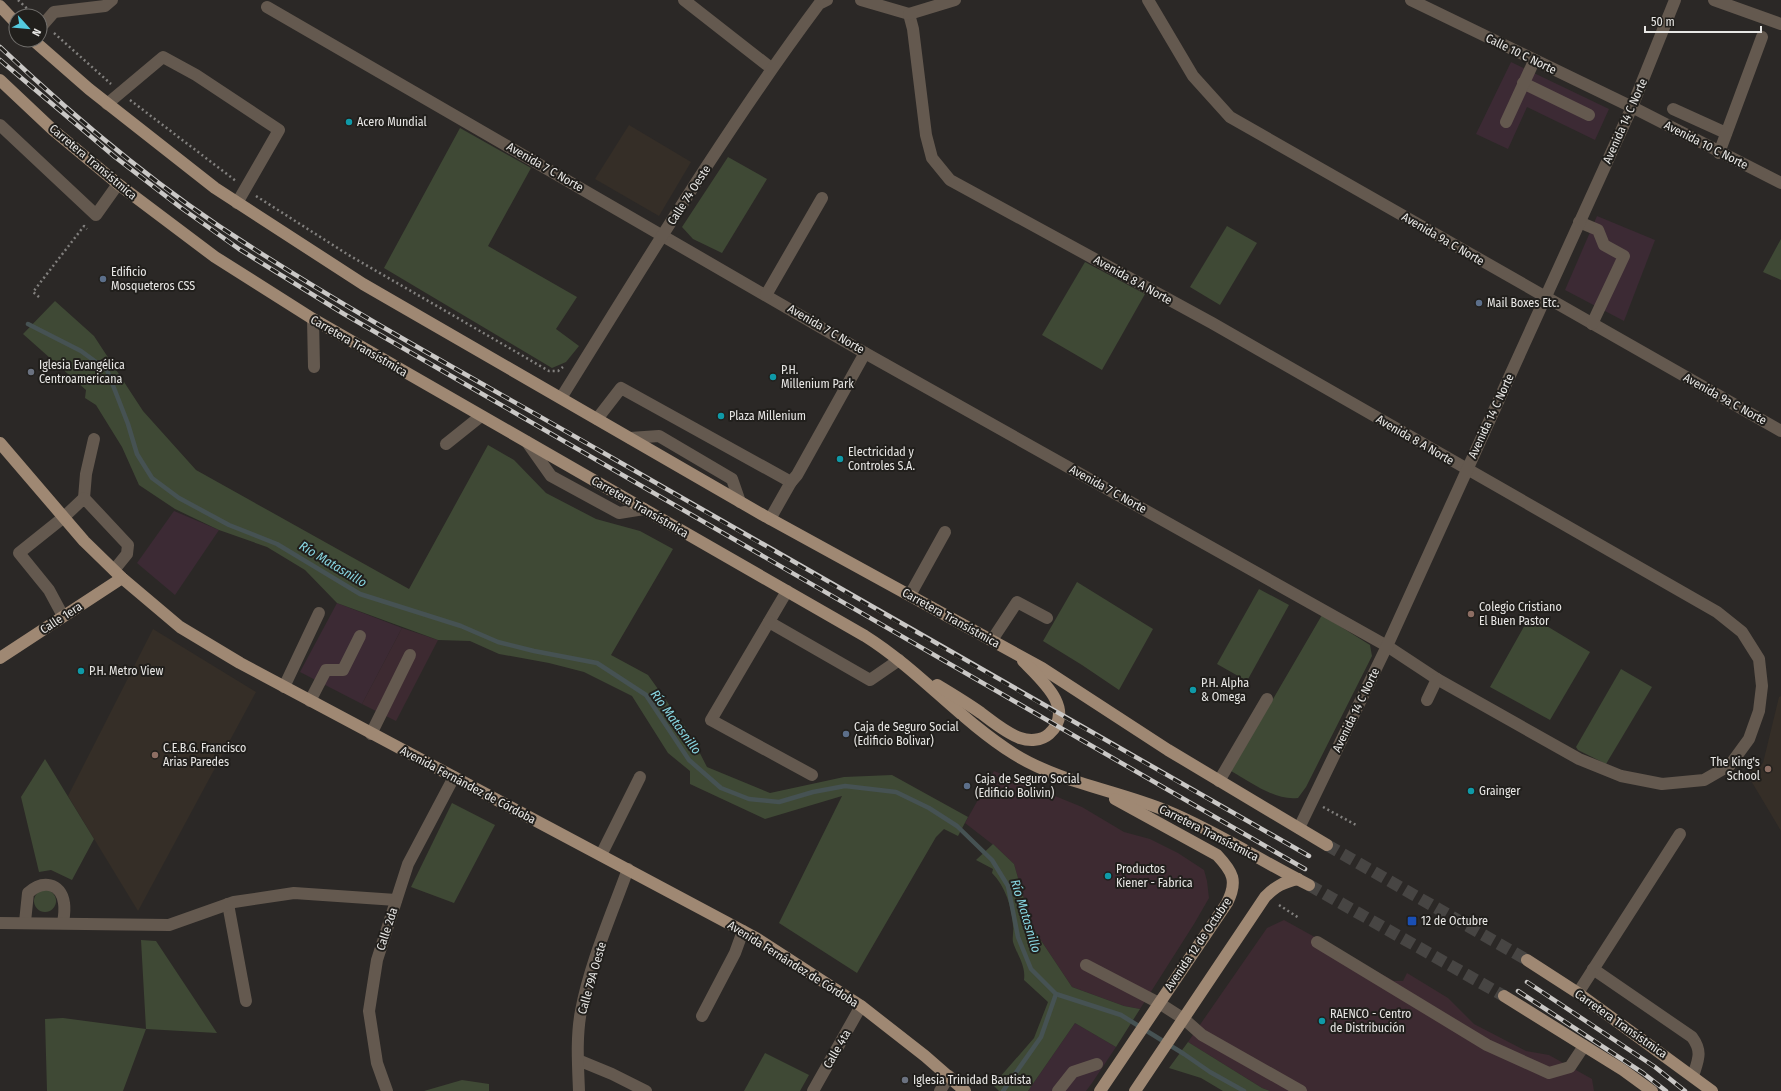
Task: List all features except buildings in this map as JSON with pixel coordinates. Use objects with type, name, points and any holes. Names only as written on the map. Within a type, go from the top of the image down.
[{"type":"main road","points":[[0,6],[8,14]]},
{"type":"main road","name":"Carretera Transístmica","points":[[42,48],[107,104],[183,164],[237,203],[363,284],[770,519],[1061,679],[1110,713],[1219,781],[1327,845]]},
{"type":"main road","name":"Carretera Transístmica","points":[[0,80],[53,130],[118,184],[215,257],[313,319],[865,636],[909,667],[975,726],[1014,754],[1055,774],[1155,806],[1181,817],[1303,882],[1285,882],[1275,887],[1265,897],[1184,1019]]},
{"type":"main road","name":"Avenida Fernández de Córdoba","points":[[0,443],[84,541],[118,574],[180,627],[240,663],[371,734],[743,931],[861,1006],[949,1076],[965,1091]]},
{"type":"main road","name":"Calle 1era","points":[[0,658],[64,616],[118,574]]},
{"type":"main road","points":[[909,667],[1014,735],[1030,740],[1040,739],[1048,734],[1056,725],[1059,712],[1058,706],[1049,689],[1014,652]]},
{"type":"main road","name":"Avenida 12 de Octubre","points":[[1091,786],[1217,856],[1230,869],[1233,880],[1232,892],[1227,902],[1100,1091]]},
{"type":"main road","name":"Carretera Transístmica","points":[[1527,960],[1578,993],[1712,1091]]},
{"type":"main road","points":[[1504,996],[1623,1070],[1652,1091]]},
{"type":"main road","points":[[1135,1091],[1184,1019]]},
{"type":"street","points":[[48,17],[54,12],[105,6],[112,0]]},
{"type":"street","points":[[684,0],[771,68]]},
{"type":"street","name":"Calle 74 Oeste","points":[[561,398],[663,235],[771,68],[819,4],[827,0]]},
{"type":"street","points":[[861,0],[876,1],[909,14],[955,0]]},
{"type":"street","name":"Avenida 9a C Norte","points":[[1148,0],[1193,76],[1230,117],[1781,431]]},
{"type":"street","name":"Calle 10 C Norte","points":[[1411,0],[1632,107]]},
{"type":"street","name":"Avenida 14 C Norte","points":[[1299,828],[1387,646],[1466,469],[1632,107],[1675,0]]},
{"type":"street","points":[[1714,0],[1781,24]]},
{"type":"street","name":"Avenida 7 C Norte","points":[[268,7],[865,352],[1387,646],[1437,680]]},
{"type":"street","name":"Avenida 8 A Norte","points":[[909,14],[913,29],[926,135],[932,158],[950,180],[1212,323],[1717,612],[1742,632],[1759,660],[1762,686],[1759,711],[1749,738],[1730,765],[1704,780],[1662,784],[1621,776],[1579,759],[1437,680]]},
{"type":"street","points":[[1719,153],[1762,37]]},
{"type":"street","points":[[107,104],[163,57],[196,74],[279,130],[237,203]]},
{"type":"street","points":[[1506,122],[1534,60]]},
{"type":"street","points":[[1523,84],[1589,115]]},
{"type":"street","name":"Avenida 10 C Norte","points":[[1632,107],[1719,153],[1781,183]]},
{"type":"street","points":[[1672,109],[1726,133]]},
{"type":"street","points":[[0,125],[96,215],[118,184]]},
{"type":"street","points":[[766,295],[822,198]]},
{"type":"street","points":[[1579,222],[1598,230],[1604,245],[1624,256],[1592,324]]},
{"type":"street","points":[[313,319],[314,367]]},
{"type":"street","points":[[770,519],[791,482],[797,475],[865,352]]},
{"type":"street","points":[[597,419],[621,388],[791,482]]},
{"type":"street","points":[[446,444],[480,416]]},
{"type":"street","points":[[64,616],[49,590],[20,553],[64,517],[84,498],[86,474],[94,439]]},
{"type":"street","points":[[527,442],[550,476],[619,513],[644,510]]},
{"type":"street","points":[[84,498],[128,545],[127,554],[118,574]]},
{"type":"street","points":[[910,595],[945,532]]},
{"type":"street","points":[[787,591],[711,720],[812,775]]},
{"type":"street","points":[[992,640],[1017,602],[1047,618]]},
{"type":"street","points":[[284,687],[319,613]]},
{"type":"street","points":[[769,622],[870,680],[899,660]]},
{"type":"street","points":[[310,701],[326,670],[342,670],[360,636]]},
{"type":"street","points":[[371,734],[410,654]]},
{"type":"street","points":[[1427,700],[1437,680]]},
{"type":"street","points":[[1219,781],[1267,699]]},
{"type":"street","name":"Calle 2da","points":[[387,1091],[376,1063],[369,1011],[377,960],[408,864],[454,777]]},
{"type":"street","points":[[601,855],[640,777]]},
{"type":"street","points":[[1578,993],[1680,834]]},
{"type":"street","name":"Calle 79A Oeste","points":[[579,1091],[578,1060],[580,1012],[592,970],[628,869]]},
{"type":"street","points":[[25,922],[28,893],[36,886],[44,884],[53,886],[61,893],[64,904],[64,923]]},
{"type":"street","points":[[0,923],[169,924],[228,904],[294,893],[396,900]]},
{"type":"street","points":[[228,904],[246,1001]]},
{"type":"street","points":[[702,1016],[734,953],[743,931]]},
{"type":"street","points":[[1317,942],[1487,1045],[1549,1072],[1570,1067],[1584,1046]]},
{"type":"street","points":[[1086,965],[1159,1003],[1184,1019],[1202,1035],[1301,1091]]},
{"type":"street","points":[[1593,969],[1692,1037],[1698,1046],[1699,1056],[1693,1076]]},
{"type":"street","name":"Calle 4ta","points":[[813,1091],[861,1006]]},
{"type":"street","points":[[578,1060],[612,1074],[646,1091]]},
{"type":"street","points":[[1058,1091],[1073,1072],[1097,1064]]},
{"type":"street","points":[[940,1091],[949,1076]]},
{"type":"path","points":[[18,0],[26,8]]},
{"type":"path","points":[[48,30],[145,113],[246,189],[347,254],[549,371],[558,371],[568,364]]},
{"type":"path","points":[[39,297],[32,292],[84,226],[87,229]]},
{"type":"path","points":[[1312,801],[1356,826]]},
{"type":"path","points":[[1279,905],[1299,918]]},
{"type":"shaded area","points":[[1511,62],[1609,109],[1595,140],[1527,107],[1508,149],[1476,134]]},
{"type":"shaded area","points":[[629,125],[691,162],[659,216],[595,179]]},
{"type":"shaded area","points":[[1597,216],[1655,240],[1624,321],[1565,290]]},
{"type":"shaded area","points":[[174,511],[219,530],[175,595],[137,563]]},
{"type":"shaded area","points":[[337,603],[402,628],[362,704],[300,672]]},
{"type":"shaded area","points":[[402,628],[438,640],[396,721],[362,704]]},
{"type":"shaded area","name":"C.E.B.G. Francisco Arias Paredes","points":[[153,629],[256,692],[138,911],[68,796]]},
{"type":"shaded area","name":"The King's School","points":[[1781,696],[1781,831],[1747,774],[1763,763],[1779,697]]},
{"type":"shaded area","points":[[994,771],[1082,807],[1124,832],[1150,839],[1178,853],[1204,870],[1209,898],[1140,1009],[1124,1006],[1072,987],[1032,927],[1014,864],[996,847],[965,823]]},
{"type":"shaded area","name":"RAENCO - Centro de Distribución","points":[[1284,920],[1394,981],[1403,981],[1407,973],[1448,998],[1474,1024],[1526,1051],[1549,1055],[1592,1079],[1594,1091],[1270,1091],[1262,1088],[1188,1042],[1267,928]]},
{"type":"shaded area","points":[[1075,1023],[1116,1047],[1092,1083],[1086,1091],[1028,1091]]},
{"type":"green space","points":[[460,128],[531,168],[488,246],[577,297],[556,329],[579,346],[566,362],[552,368],[384,268]]},
{"type":"green space","points":[[728,157],[767,179],[722,253],[693,239],[682,227]]},
{"type":"green space","points":[[1227,226],[1257,243],[1220,305],[1190,287]]},
{"type":"green space","points":[[1781,239],[1781,280],[1763,272]]},
{"type":"green space","points":[[1085,262],[1145,294],[1102,370],[1042,335]]},
{"type":"green space","points":[[55,301],[94,336],[143,411],[196,470],[409,589],[488,445],[514,460],[546,493],[596,519],[640,531],[673,549],[611,655],[648,675],[690,734],[707,767],[770,793],[844,777],[892,775],[968,817],[958,836],[944,829],[936,837],[857,973],[779,923],[842,796],[765,819],[690,784],[690,771],[668,753],[632,696],[584,672],[549,663],[499,654],[470,641],[438,640],[337,603],[305,570],[267,547],[219,530],[175,509],[139,485],[122,447],[96,405],[85,398],[86,390],[23,334]]},
{"type":"green space","points":[[1077,582],[1153,629],[1119,690],[1043,641]]},
{"type":"green space","points":[[1259,589],[1289,605],[1247,681],[1217,664]]},
{"type":"green space","points":[[1322,615],[1370,645],[1372,656],[1306,787],[1298,798],[1281,797],[1263,790],[1231,771]]},
{"type":"green space","points":[[1530,616],[1590,652],[1550,720],[1490,687]]},
{"type":"green space","points":[[1621,669],[1652,687],[1606,764],[1578,750],[1576,747]]},
{"type":"green space","points":[[45,759],[94,839],[72,880],[51,870],[39,872],[21,797]]},
{"type":"green space","points":[[452,803],[495,825],[454,903],[411,887]]},
{"type":"green space","points":[[993,844],[1014,864],[1032,927],[1072,987],[1124,1006],[1140,1009],[1116,1047],[1075,1023],[1028,1091],[999,1091],[993,1085],[1034,1038],[1048,1002],[1024,980],[1024,970],[1013,942],[1012,919],[1007,897],[1001,884],[992,873],[993,869],[976,860]]},
{"type":"green space","points":[[45,890],[49,891],[55,897],[55,905],[49,911],[45,912],[41,911],[35,905],[34,901],[35,897],[41,891]]},
{"type":"green space","points":[[141,940],[156,941],[217,1033],[146,1029]]},
{"type":"green space","points":[[63,1018],[146,1029],[123,1091],[47,1091],[45,1019]]},
{"type":"green space","points":[[1188,1042],[1262,1088],[1270,1091],[1223,1091],[1201,1078],[1169,1068]]},
{"type":"green space","points":[[765,1053],[809,1075],[800,1091],[744,1091]]},
{"type":"green space","points":[[462,1080],[489,1084],[489,1091],[424,1091]]},
{"type":"waterway","name":"Río Matasnillo","points":[[28,324],[81,351],[107,370],[128,424],[137,454],[152,478],[179,498],[229,525],[277,544],[360,594],[461,626],[498,642],[534,651],[597,663],[646,695],[689,760],[721,788],[749,799],[779,802],[813,792],[845,786],[896,792],[929,808],[957,826],[992,860],[1008,886],[1018,937],[1031,969],[1056,994],[1121,1015],[1210,1072],[1244,1091]]},
{"type":"waterway","points":[[1003,1091],[1041,1037],[1056,994]]},
{"type":"tunnel","points":[[1327,845],[1527,960]]},
{"type":"tunnel","points":[[1309,885],[1504,996]]},
{"type":"railway","points":[[0,47],[88,127],[150,177],[182,201],[291,272],[424,351],[1309,856]]},
{"type":"railway","points":[[0,60],[115,157],[180,207],[239,249],[344,314],[1305,869]]},
{"type":"railway","points":[[1527,982],[1655,1067],[1685,1091]]},
{"type":"railway","points":[[1518,991],[1643,1073],[1666,1091]]},
{"type":"place","name":"Acero Mundial","points":[[349,122]]},
{"type":"place","name":"Edificio Mosqueteros CSS","points":[[103,279]]},
{"type":"place","name":"Mail Boxes Etc.","points":[[1479,303]]},
{"type":"place","name":"Iglesia Evangélica Centroamericana","points":[[31,372]]},
{"type":"place","name":"P.H. Millenium Park","points":[[773,377]]},
{"type":"place","name":"Plaza Millenium","points":[[721,416]]},
{"type":"place","name":"Electricidad y Controles S.A.","points":[[840,459]]},
{"type":"place","name":"Colegio Cristiano El Buen Pastor","points":[[1471,614]]},
{"type":"place","name":"P.H. Metro View","points":[[81,671]]},
{"type":"place","name":"P.H. Alpha & Omega","points":[[1193,690]]},
{"type":"place","name":"Caja de Seguro Social (Edificio Bolivar)","points":[[846,734]]},
{"type":"place","name":"C.E.B.G. Francisco Arias Paredes","points":[[155,755]]},
{"type":"place","name":"The King's School","points":[[1768,769]]},
{"type":"place","name":"Caja de Seguro Social (Edificio Bolivin)","points":[[967,786]]},
{"type":"place","name":"Grainger","points":[[1471,791]]},
{"type":"place","name":"Productos Kiener - Fabrica","points":[[1108,876]]},
{"type":"place","name":"12 de Octubre","points":[[1412,921]]},
{"type":"place","name":"RAENCO - Centro de Distribución","points":[[1322,1021]]},
{"type":"place","name":"Iglesia Trinidad Bautista","points":[[905,1080]]}]
